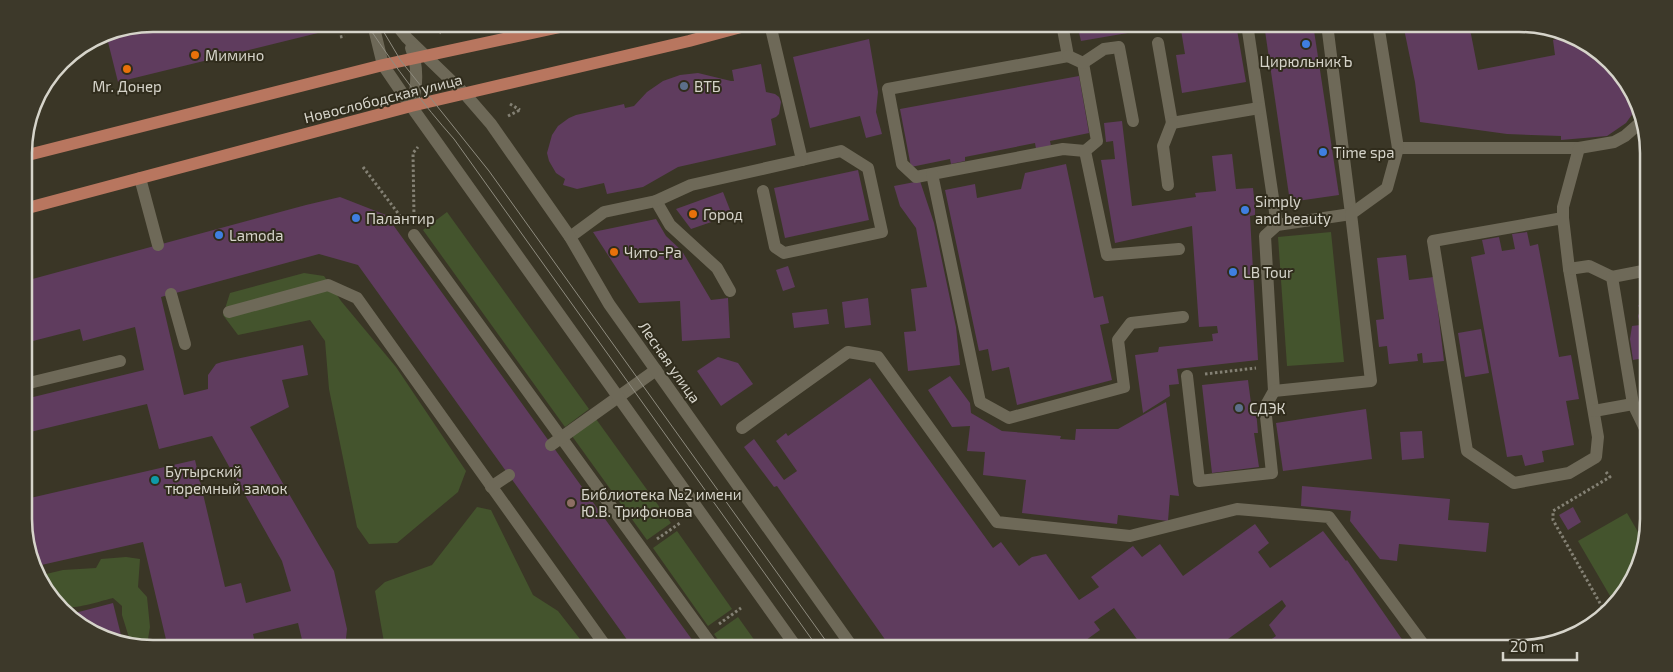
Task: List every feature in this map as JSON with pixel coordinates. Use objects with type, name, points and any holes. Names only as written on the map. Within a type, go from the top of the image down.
[{"type":"main road","name":"Новослободская улица","points":[[33,154],[383,65],[533,33]]},
{"type":"main road","name":"Новослободская улица","points":[[33,207],[411,106],[720,33]]},
{"type":"street","points":[[1064,32],[1068,56]]},
{"type":"street","points":[[1248,32],[1277,225]]},
{"type":"street","points":[[1274,390],[1371,381],[1352,214],[1328,32]]},
{"type":"street","points":[[1187,376],[1199,481],[1272,472],[1265,407],[1274,390],[1265,236],[1277,225],[1352,214],[1387,188],[1398,148],[1379,32]]},
{"type":"street","points":[[376,33],[383,65],[411,106],[791,640]]},
{"type":"street","name":"Лесная улица","points":[[403,33],[420,57],[465,94],[491,124],[570,237],[609,304],[846,639]]},
{"type":"street","points":[[772,33],[802,160]]},
{"type":"street","points":[[1158,43],[1172,123],[1163,146],[1168,185]]},
{"type":"street","points":[[1083,63],[1104,49],[1119,47],[1133,121]]},
{"type":"street","points":[[1068,56],[1083,63],[1097,141],[1085,151],[1063,149],[916,177],[902,164],[888,89],[1068,56]]},
{"type":"street","points":[[411,106],[420,57]]},
{"type":"street","points":[[1172,123],[1260,108]]},
{"type":"street","points":[[1398,148],[1579,148],[1614,142],[1637,126]]},
{"type":"street","points":[[1563,218],[1433,241],[1467,451],[1514,483],[1569,473],[1596,457],[1598,437],[1569,269],[1563,218],[1563,207],[1579,148]]},
{"type":"street","points":[[570,237],[604,212],[656,201],[691,185],[841,151],[868,168],[882,232],[784,253],[775,248],[763,191]]},
{"type":"street","points":[[1085,151],[1107,255],[1179,249]]},
{"type":"street","points":[[932,174],[980,402],[1009,418],[1124,386],[1118,340],[1131,323],[1182,317]]},
{"type":"street","points":[[140,178],[158,245]]},
{"type":"street","points":[[656,201],[670,225],[717,268],[730,290]]},
{"type":"street","points":[[414,235],[556,441],[708,640]]},
{"type":"street","points":[[1569,269],[1589,266],[1612,277],[1640,272]]},
{"type":"street","points":[[1612,277],[1633,404],[1640,419]]},
{"type":"street","points":[[229,312],[328,285],[357,298],[601,640]]},
{"type":"street","points":[[172,294],[185,344]]},
{"type":"street","points":[[742,428],[848,352],[878,357],[997,522],[1130,536],[1237,509],[1329,517],[1419,639]]},
{"type":"street","points":[[32,382],[120,361]]},
{"type":"street","points":[[556,441],[656,370]]},
{"type":"street","points":[[1594,411],[1633,404]]},
{"type":"street","points":[[491,487],[509,475]]},
{"type":"path","points":[[340,36],[345,36]]},
{"type":"path","points":[[508,116],[520,110],[510,104]]},
{"type":"path","points":[[414,235],[413,154],[418,146]]},
{"type":"path","points":[[363,167],[414,235]]},
{"type":"path","points":[[1187,376],[1273,366]]},
{"type":"path","points":[[1596,457],[1610,477],[1553,511],[1553,520],[1602,606]]},
{"type":"green space","points":[[447,212],[589,409],[565,427],[423,230]]},
{"type":"green space","points":[[1331,232],[1344,362],[1287,366],[1278,237]]},
{"type":"green space","points":[[304,273],[324,276],[341,301],[396,367],[466,471],[458,492],[397,543],[369,544],[357,527],[329,389],[325,341],[310,320],[238,335],[223,315],[230,293]]},
{"type":"green space","points":[[596,419],[671,523],[647,540],[572,436]]},
{"type":"green space","points":[[477,507],[491,510],[533,595],[558,611],[580,640],[384,640],[375,591],[385,582],[432,565]]},
{"type":"green space","points":[[1627,513],[1639,534],[1638,542],[1628,572],[1611,597],[1578,541]]},
{"type":"green space","points":[[677,531],[732,609],[708,626],[653,548]]},
{"type":"green space","points":[[126,557],[140,559],[138,587],[147,597],[150,627],[148,639],[129,636],[122,615],[122,606],[113,598],[72,607],[53,586],[46,574],[63,570],[96,568],[101,559]]},
{"type":"green space","points":[[738,617],[754,640],[718,640],[714,634]]},
{"type":"building","points":[[1079,32],[1132,32],[1081,41]]},
{"type":"building","points":[[1181,32],[1237,32],[1246,82],[1182,93],[1176,55],[1185,54]]},
{"type":"building","points":[[1265,32],[1314,32],[1339,195],[1290,202]]},
{"type":"building","points":[[1405,32],[1471,32],[1478,70],[1555,55],[1553,40],[1558,39],[1587,53],[1599,63],[1620,86],[1633,113],[1626,123],[1607,136],[1561,140],[1561,136],[1507,134],[1420,122],[1415,82]]},
{"type":"building","points":[[146,33],[318,33],[118,82],[108,42],[130,35]]},
{"type":"building","points":[[869,39],[878,92],[876,112],[882,134],[866,138],[860,116],[810,128],[793,57]]},
{"type":"building","points":[[761,64],[766,92],[775,94],[781,102],[779,114],[771,119],[776,145],[678,167],[643,187],[607,194],[604,183],[577,189],[563,185],[565,179],[556,173],[549,161],[547,153],[552,135],[558,126],[569,118],[624,104],[625,108],[634,106],[647,92],[663,81],[680,75],[698,73],[734,81],[732,70]]},
{"type":"building","points":[[1079,76],[1089,133],[1050,141],[1051,146],[1036,149],[1035,143],[965,157],[965,161],[951,164],[950,159],[911,167],[900,109]]},
{"type":"building","points":[[1122,121],[1132,206],[1196,197],[1195,193],[1216,191],[1212,156],[1232,154],[1236,189],[1253,188],[1255,207],[1255,215],[1250,216],[1258,360],[1177,369],[1179,384],[1169,385],[1170,396],[1143,413],[1135,355],[1158,352],[1159,347],[1213,341],[1212,334],[1218,333],[1217,326],[1199,327],[1192,226],[1115,243],[1101,160],[1115,159],[1113,141],[1106,142],[1104,123]]},
{"type":"building","points":[[1066,164],[1094,298],[1103,296],[1109,323],[1100,325],[1112,380],[1017,405],[1009,367],[992,371],[988,349],[979,351],[945,190],[975,184],[977,198],[1021,189],[1025,173]]},
{"type":"building","points":[[858,170],[869,220],[785,238],[774,188]]},
{"type":"building","points":[[920,181],[934,223],[956,327],[960,365],[908,371],[904,332],[916,331],[911,289],[927,287],[916,228],[900,206],[894,186]]},
{"type":"building","points":[[723,192],[732,215],[691,229],[676,209]]},
{"type":"building","points":[[340,197],[386,215],[692,640],[627,640],[358,265],[319,254],[161,297],[184,395],[208,389],[208,375],[216,364],[303,345],[308,375],[282,380],[289,407],[250,427],[334,571],[347,629],[346,640],[302,640],[298,623],[253,634],[254,640],[166,640],[143,542],[42,565],[35,542],[32,498],[195,460],[225,587],[241,583],[246,603],[291,591],[282,561],[212,436],[159,449],[147,404],[32,432],[32,397],[144,370],[135,327],[83,341],[80,329],[32,341],[33,279]]},
{"type":"building","points":[[656,219],[666,236],[682,251],[711,300],[728,298],[730,338],[682,341],[680,301],[639,303],[593,232]]},
{"type":"building","points":[[1527,232],[1530,246],[1538,244],[1559,357],[1571,355],[1579,399],[1566,401],[1574,445],[1542,451],[1544,462],[1525,466],[1522,455],[1507,457],[1471,257],[1485,254],[1482,240],[1499,237],[1502,251],[1515,249],[1512,234]]},
{"type":"building","points":[[1406,255],[1409,280],[1434,277],[1444,361],[1423,363],[1422,353],[1417,354],[1418,361],[1389,364],[1387,346],[1379,347],[1376,320],[1384,319],[1377,258]]},
{"type":"building","points":[[788,266],[795,287],[783,291],[776,270]]},
{"type":"building","points":[[868,298],[871,325],[845,328],[842,302]]},
{"type":"building","points":[[827,309],[829,324],[794,328],[792,313]]},
{"type":"building","points":[[1640,325],[1640,359],[1633,360],[1630,339],[1632,326]]},
{"type":"building","points":[[1481,329],[1489,373],[1465,377],[1458,333]]},
{"type":"building","points":[[718,357],[738,363],[753,384],[721,406],[697,371]]},
{"type":"building","points":[[950,376],[970,403],[971,413],[1002,431],[1061,436],[1060,439],[1075,440],[1076,429],[1118,429],[1166,402],[1179,496],[1170,495],[1168,521],[1118,515],[1117,524],[1022,513],[1026,480],[983,475],[985,452],[967,451],[970,426],[952,427],[928,390]]},
{"type":"building","points":[[870,378],[993,548],[1001,542],[1019,566],[1032,557],[1046,554],[1079,600],[1099,587],[1091,577],[1133,546],[1142,557],[1160,544],[1183,576],[1255,524],[1269,543],[1258,552],[1270,568],[1323,531],[1347,560],[1402,639],[1271,639],[1276,636],[1269,625],[1286,606],[1282,600],[1228,639],[1137,639],[1114,608],[1094,622],[1100,630],[1087,639],[885,639],[777,486],[774,487],[744,447],[754,439],[784,480],[797,471],[776,441],[786,433],[788,436]]},
{"type":"building","points":[[1248,380],[1252,411],[1256,410],[1258,433],[1254,433],[1259,467],[1212,473],[1202,385]]},
{"type":"building","points":[[1366,409],[1372,459],[1283,471],[1276,423]]},
{"type":"building","points":[[1422,431],[1424,458],[1402,460],[1400,432]]},
{"type":"building","points":[[1302,486],[1450,499],[1448,520],[1489,523],[1486,552],[1399,544],[1397,561],[1380,559],[1350,521],[1351,511],[1301,506]]},
{"type":"building","points":[[1573,507],[1581,522],[1568,530],[1559,515]]},
{"type":"building","points":[[113,603],[121,635],[100,627],[78,612]]},
{"type":"tram line","points":[[373,33],[421,99],[454,139],[812,640]]},
{"type":"tram line","points":[[384,33],[401,61],[489,171],[825,640]]},
{"type":"place","name":"ЦирюльникЪ","points":[[1306,44]]},
{"type":"place","name":"Мимино","points":[[195,55]]},
{"type":"place","name":"Mr. Донер","points":[[127,69]]},
{"type":"place","name":"ВТБ","points":[[684,86]]},
{"type":"place","name":"Time spa","points":[[1323,152]]},
{"type":"place","name":"Simply and beauty","points":[[1245,210]]},
{"type":"place","name":"Город","points":[[693,214]]},
{"type":"place","name":"Палантир","points":[[356,218]]},
{"type":"place","name":"Lamoda","points":[[219,235]]},
{"type":"place","name":"Чито-Ра","points":[[614,252]]},
{"type":"place","name":"LB Tour","points":[[1233,272]]},
{"type":"place","name":"СДЭК","points":[[1239,408]]},
{"type":"place","name":"Бутырский тюремный замок","points":[[155,480]]},
{"type":"place","name":"Библиотека №2 имени Ю.В. Трифонова","points":[[571,503]]}]
